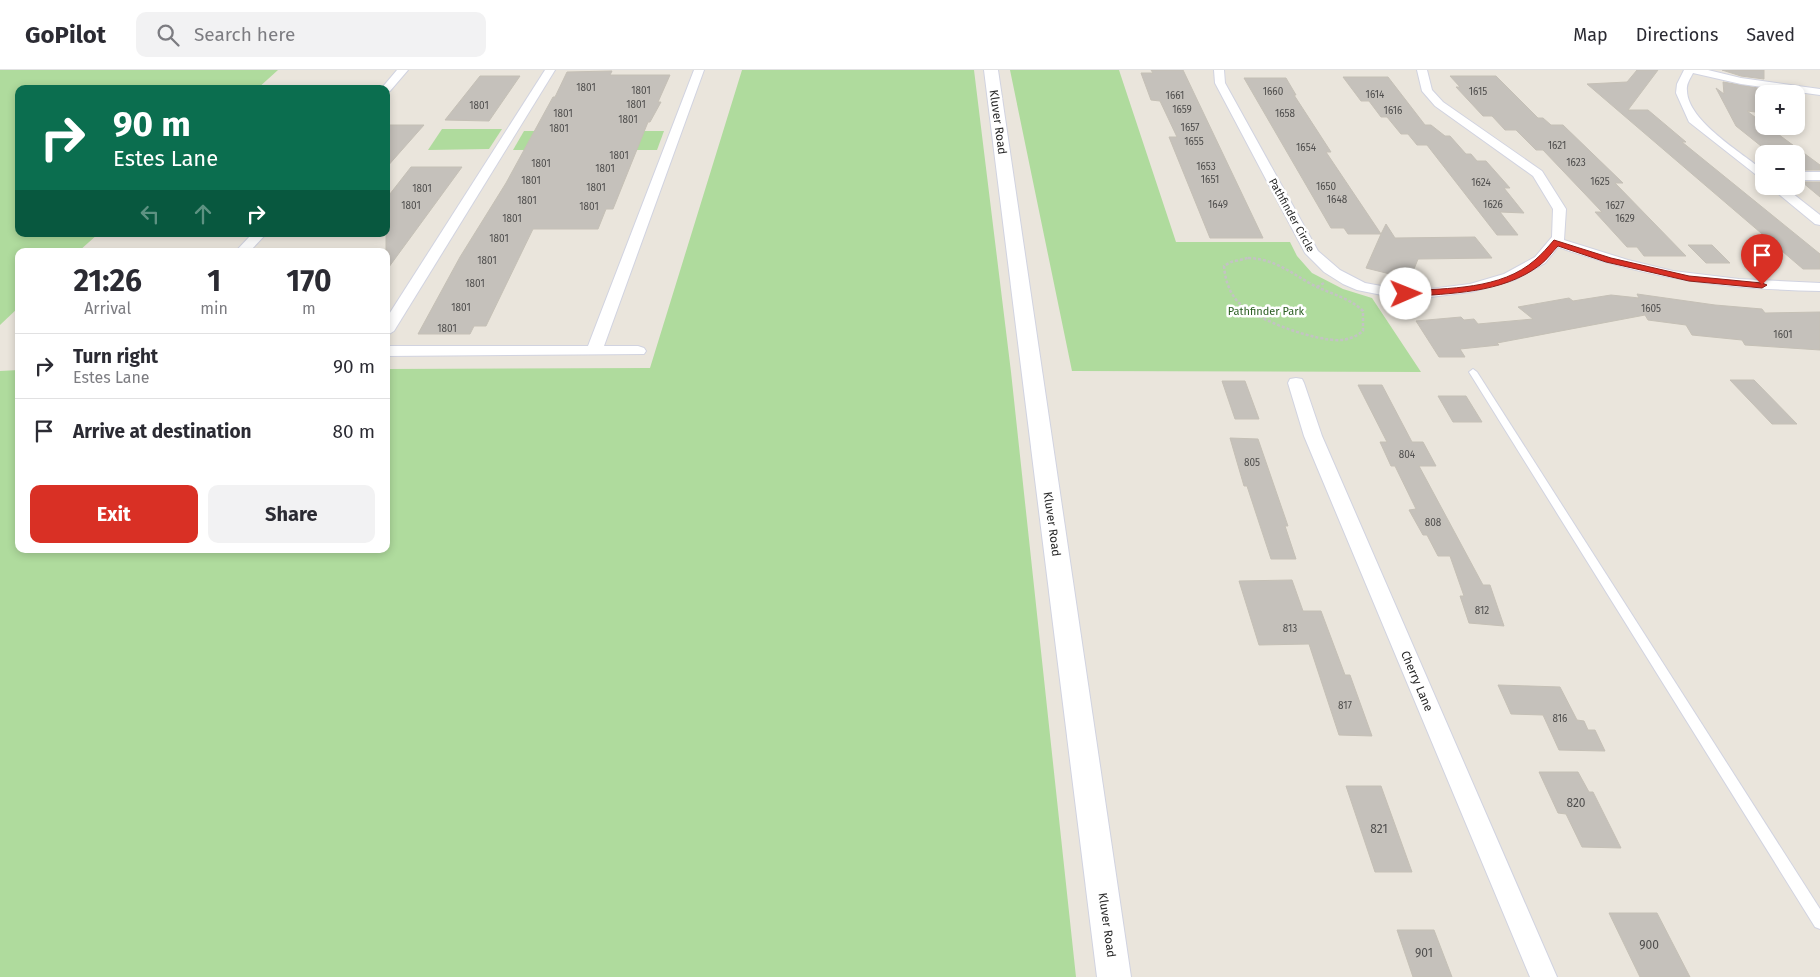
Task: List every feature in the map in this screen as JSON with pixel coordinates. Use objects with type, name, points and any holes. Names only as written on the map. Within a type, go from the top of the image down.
[{"type":"street","points":[[390,85],[403,70]]},
{"type":"street","points":[[390,325],[550,70]]},
{"type":"street","points":[[594,350],[699,70]]},
{"type":"street","name":"Kluver Road","points":[[991,70],[1114,977]]},
{"type":"street","name":"Pathfinder Circle","points":[[1219,70],[1220,83],[1312,253],[1324,267],[1342,278],[1363,287],[1390,293],[1421,294],[1469,290],[1511,278],[1537,263],[1557,242]]},
{"type":"street","points":[[1422,70],[1427,91],[1440,104],[1455,117],[1521,160],[1550,187],[1560,205],[1563,223],[1557,242],[1608,260],[1689,278],[1762,285],[1820,287]]},
{"type":"street","points":[[1689,70],[1682,84],[1682,93],[1693,120],[1755,170]]},
{"type":"street","points":[[1694,70],[1742,81],[1820,92]]},
{"type":"street","points":[[1805,176],[1820,176]]},
{"type":"street","points":[[1787,195],[1820,221]]},
{"type":"street","points":[[246,248],[256,237]]},
{"type":"street","points":[[390,351],[638,350]]},
{"type":"street","name":"Cherry Lane","points":[[1296,383],[1313,436],[1544,977]]},
{"type":"lane","points":[[1473,372],[1820,922]]},
{"type":"path","points":[[1243,258],[1265,261],[1291,270],[1317,287],[1356,304],[1363,311],[1364,331],[1358,336],[1338,340],[1324,339],[1282,325],[1240,304],[1231,293],[1224,266],[1230,261],[1243,258]]},
{"type":"path","points":[[1317,287],[1329,280]]},
{"type":"green space","points":[[0,70],[278,70],[261,85],[15,85],[15,237],[95,237],[82,248],[15,248],[15,311],[0,325]]},
{"type":"green space","points":[[742,70],[974,70],[1011,372],[1076,977],[0,977],[0,371],[15,370],[15,553],[390,553],[390,369],[650,368]]},
{"type":"green space","name":"Pathfinder Park","points":[[1010,70],[1119,70],[1176,242],[1290,242],[1297,256],[1312,273],[1343,289],[1372,298],[1421,372],[1072,371]]},
{"type":"green space","points":[[442,129],[502,129],[489,149],[428,150]]},
{"type":"green space","points":[[524,131],[664,131],[657,150],[513,150]]},
{"type":"building","points":[[1151,70],[1183,70],[1263,238],[1210,238],[1169,137],[1177,137],[1160,101],[1151,100],[1141,73],[1153,73]]},
{"type":"building","points":[[1637,70],[1658,70],[1628,110],[1648,110],[1686,142],[1682,142],[1820,254],[1820,269],[1803,269],[1587,84],[1627,82]]},
{"type":"building","points":[[1722,70],[1764,70],[1764,79],[1741,76]]},
{"type":"building","points":[[612,71],[610,75],[670,75],[658,102],[661,102],[650,122],[648,122],[613,209],[606,209],[598,229],[533,229],[486,326],[474,326],[470,334],[418,334],[460,257],[506,183],[553,97],[555,97],[567,72]]},
{"type":"building","points":[[480,76],[520,76],[489,121],[445,120]]},
{"type":"building","points":[[1450,76],[1496,76],[1538,118],[1543,118],[1551,125],[1563,125],[1623,183],[1615,183],[1686,256],[1644,256],[1637,247],[1627,247],[1595,212],[1602,212],[1543,150],[1536,150],[1516,130],[1505,130],[1492,116],[1483,116],[1456,87],[1460,87]]},
{"type":"building","points":[[1343,77],[1388,77],[1425,125],[1431,125],[1445,136],[1450,136],[1466,154],[1471,154],[1477,161],[1486,161],[1510,188],[1504,188],[1524,213],[1500,212],[1518,235],[1497,235],[1427,145],[1417,145],[1408,134],[1401,134],[1387,117],[1381,117],[1369,101],[1361,101]]},
{"type":"building","points":[[1244,78],[1286,78],[1296,95],[1294,95],[1331,152],[1326,152],[1381,234],[1348,234],[1344,228],[1331,228]]},
{"type":"building","points":[[1723,82],[1755,87],[1755,112],[1747,111],[1755,117],[1755,135],[1779,135],[1793,145],[1760,145],[1736,126],[1716,88],[1724,94]]},
{"type":"building","points":[[390,125],[424,125],[390,163]]},
{"type":"building","points":[[1805,154],[1820,165],[1820,170],[1805,170]]},
{"type":"building","points":[[411,167],[462,167],[390,266],[390,248],[386,248],[386,237],[390,237],[390,194]]},
{"type":"building","points":[[1805,182],[1820,182],[1820,197],[1805,184]]},
{"type":"building","points":[[1386,224],[1395,238],[1475,237],[1492,258],[1418,259],[1412,274],[1393,269],[1390,274],[1366,268]]},
{"type":"building","points":[[1688,245],[1712,245],[1730,263],[1706,263]]},
{"type":"building","points":[[1637,294],[1715,305],[1762,309],[1765,313],[1820,312],[1820,350],[1745,345],[1742,340],[1692,335],[1686,325],[1648,320],[1645,315],[1497,343],[1499,345],[1460,349],[1465,357],[1439,357],[1416,321],[1461,317],[1464,320],[1474,319],[1478,324],[1533,319],[1518,307],[1569,298],[1573,301],[1611,295],[1639,298]]},
{"type":"building","points":[[1730,380],[1754,380],[1797,424],[1772,424]]},
{"type":"building","points":[[1222,381],[1245,381],[1259,419],[1235,419]]},
{"type":"building","points":[[1358,385],[1382,385],[1412,442],[1423,442],[1436,466],[1419,466],[1483,585],[1490,585],[1504,626],[1469,623],[1460,596],[1464,596],[1450,556],[1438,556],[1427,535],[1423,535],[1409,510],[1416,509],[1395,466],[1391,466],[1380,442],[1387,442]]},
{"type":"building","points":[[1438,396],[1466,396],[1482,422],[1453,422]]},
{"type":"building","points":[[1230,438],[1258,439],[1288,526],[1285,526],[1296,559],[1271,559],[1247,486],[1244,486]]},
{"type":"building","points":[[1292,580],[1303,611],[1321,611],[1345,675],[1350,675],[1372,736],[1339,735],[1309,644],[1259,645],[1239,581]]},
{"type":"building","points":[[1498,685],[1560,687],[1577,720],[1584,721],[1588,730],[1595,730],[1605,751],[1559,750],[1543,715],[1511,714]]},
{"type":"building","points":[[1539,772],[1578,772],[1589,792],[1593,792],[1621,848],[1582,847],[1566,814],[1558,813]]},
{"type":"building","points":[[1346,786],[1381,786],[1412,872],[1375,872]]},
{"type":"building","points":[[1609,913],[1657,913],[1690,977],[1640,977]]},
{"type":"building","points":[[1397,930],[1434,930],[1452,977],[1413,977]]},
{"type":"route","points":[[1406,294],[1469,290],[1511,278],[1537,263],[1557,242],[1608,260],[1689,278],[1762,285]]}]
